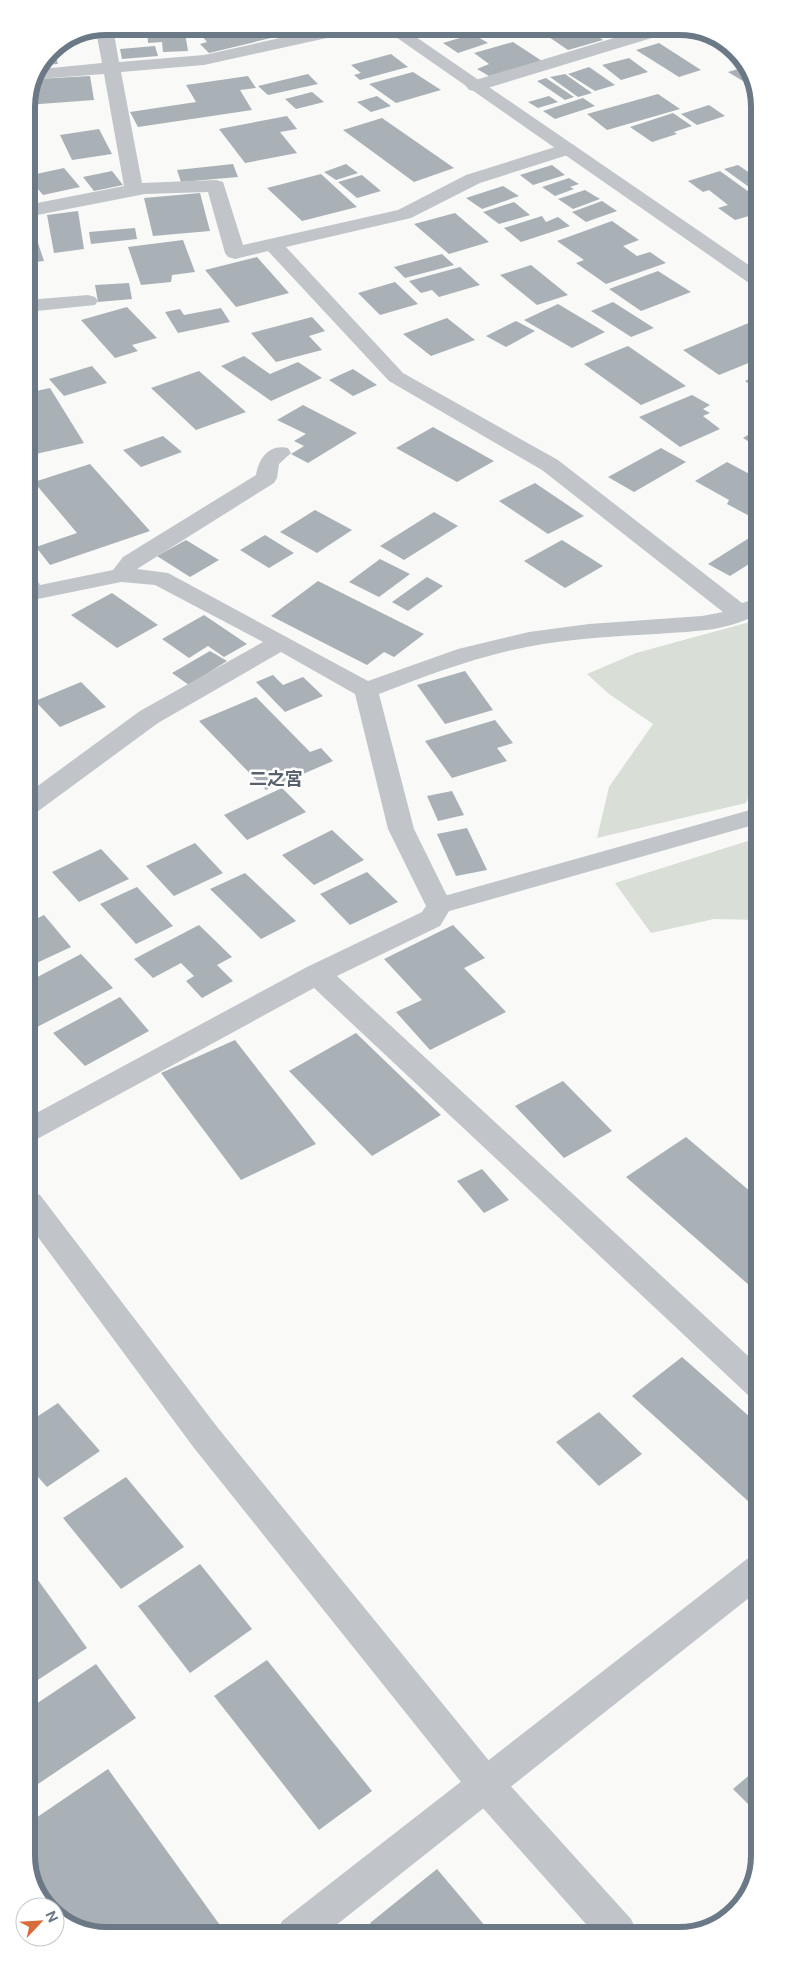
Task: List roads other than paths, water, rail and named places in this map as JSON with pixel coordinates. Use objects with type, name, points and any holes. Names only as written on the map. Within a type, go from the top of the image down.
[{"type":"street","points":[[105,35],[134,190]]},
{"type":"street","points":[[43,74],[204,60],[318,35]]},
{"type":"street","points":[[401,35],[751,276]]},
{"type":"street","points":[[475,86],[642,35]]},
{"type":"street","points":[[35,209],[145,188],[216,186],[235,253],[404,214],[456,186],[568,149]]},
{"type":"street","points":[[272,245],[396,377],[550,465],[749,609]]},
{"type":"street","points":[[35,305],[88,301]]},
{"type":"street","points":[[121,575],[131,562],[266,478],[269,462],[280,453]]},
{"type":"street","points":[[35,589],[121,575],[160,578],[281,642],[366,690],[401,829],[439,906],[431,919],[318,974],[35,1127]]},
{"type":"street","points":[[366,690],[468,654],[528,639],[716,621],[749,609]]},
{"type":"street","points":[[35,801],[149,717],[281,642]]},
{"type":"street","points":[[318,974],[751,1379]]},
{"type":"street","points":[[35,1211],[206,1438],[486,1785],[614,1927]]},
{"type":"street","points":[[304,1927],[751,1576]]},
{"type":"lane","points":[[439,906],[751,818]]},
{"type":"district","name":"二之宮","points":[[276,779]]}]
